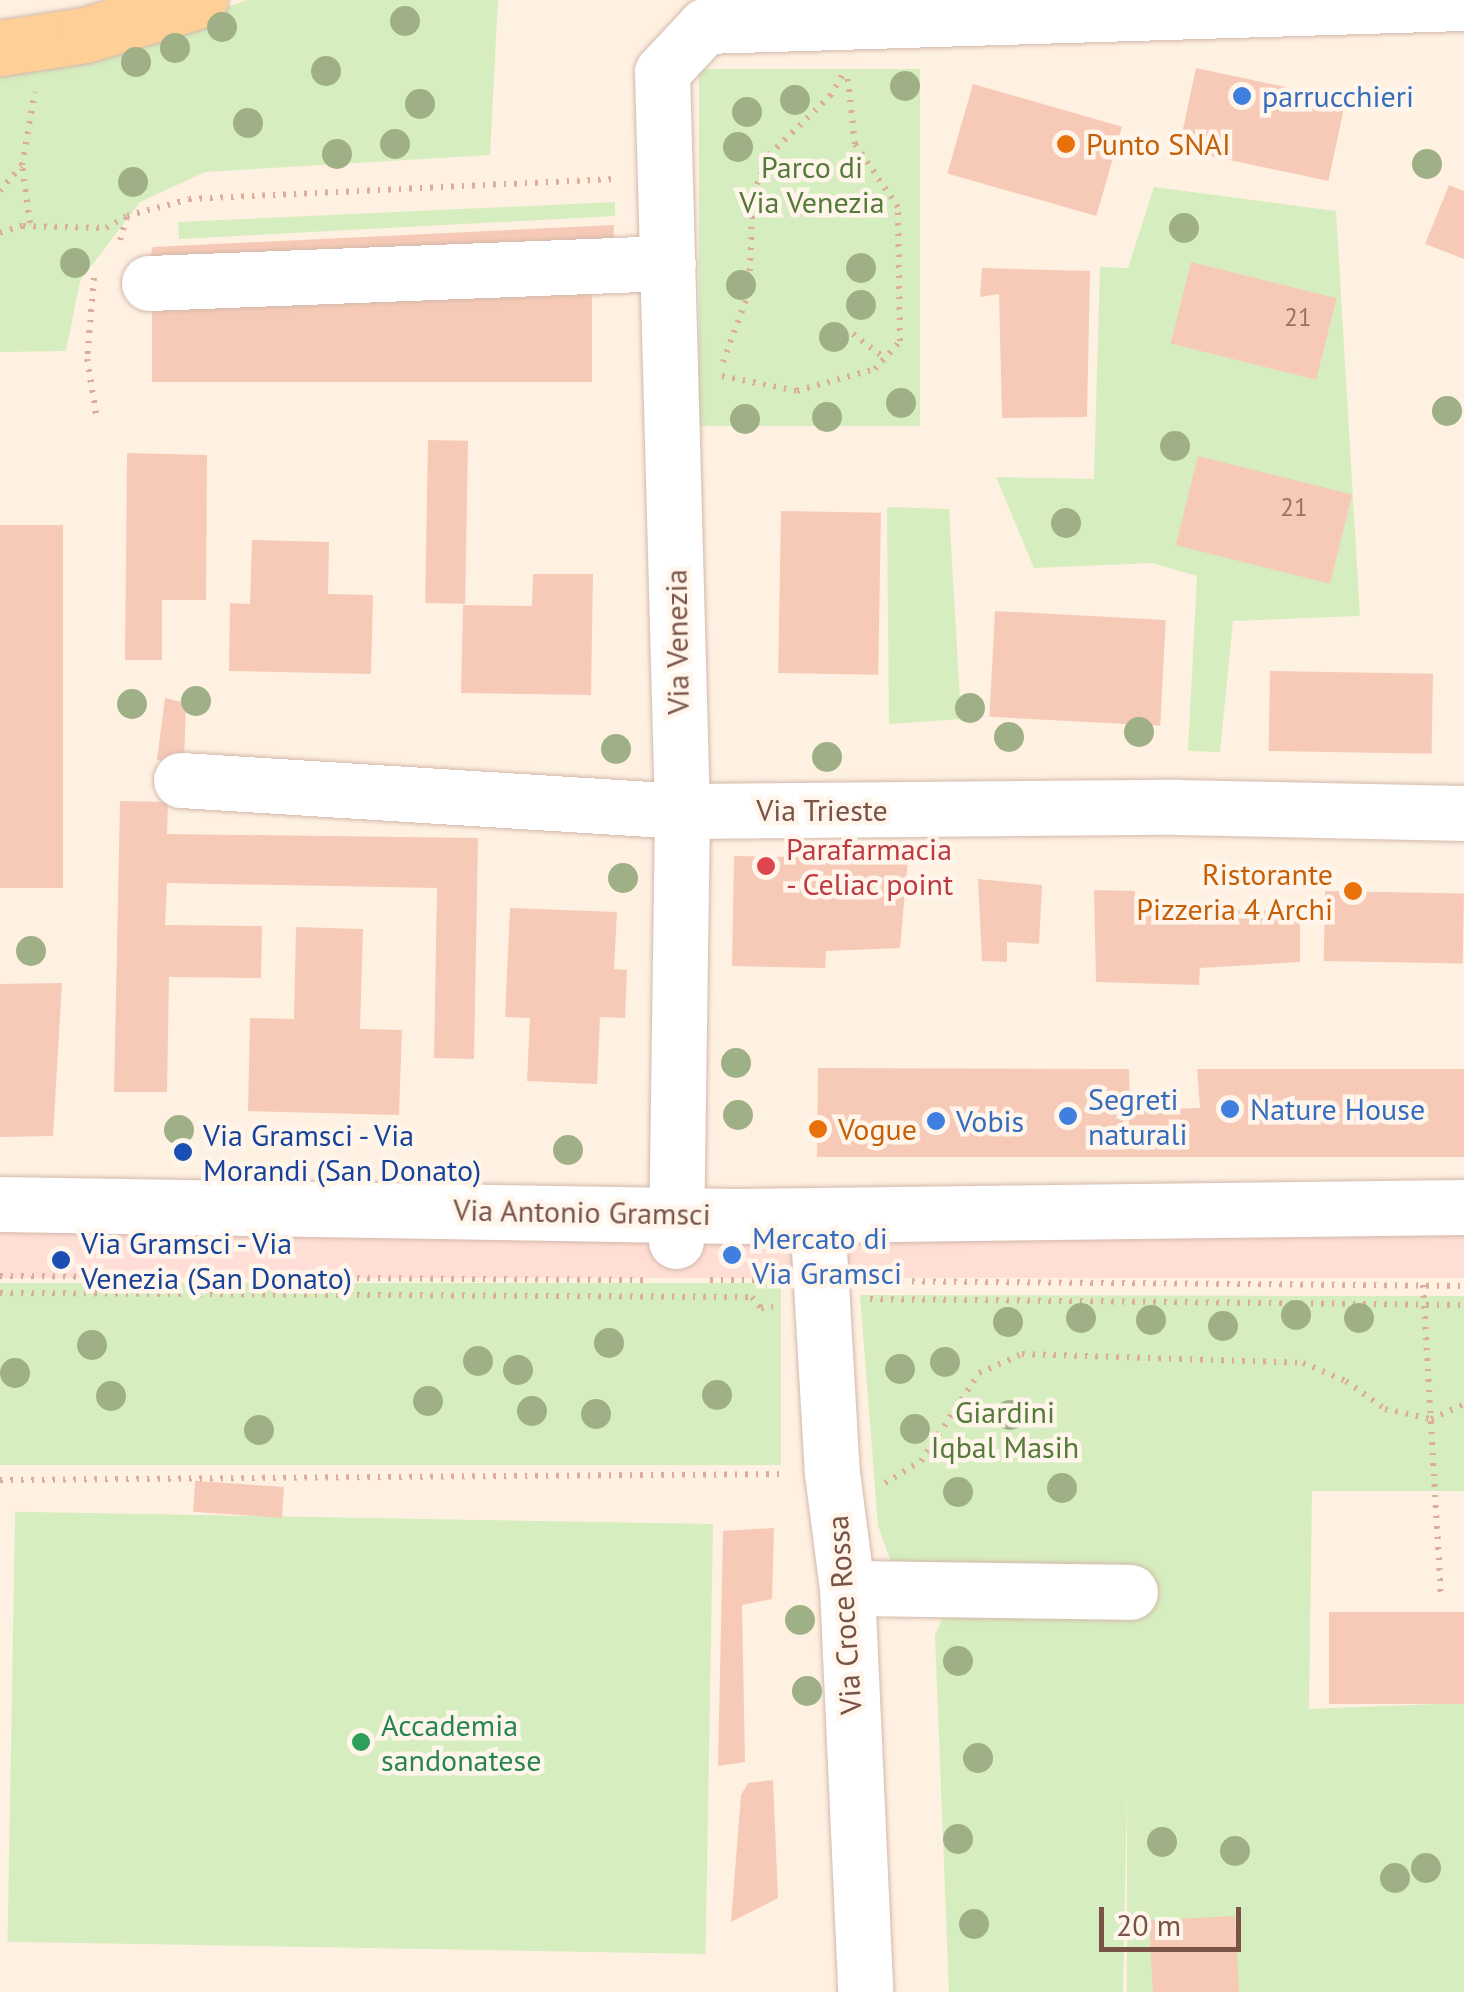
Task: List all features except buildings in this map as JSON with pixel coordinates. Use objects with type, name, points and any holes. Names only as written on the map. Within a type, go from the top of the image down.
[{"type":"main road","points":[[20,61],[85,35],[200,0]]},
{"type":"street","points":[[848,46],[1464,3]]},
{"type":"street","name":"Via Venezia","points":[[675,1253],[694,387],[668,263],[662,72],[704,26],[848,46]]},
{"type":"street","points":[[149,282],[668,263]]},
{"type":"street","name":"Via Trieste","points":[[181,780],[682,811],[1178,807],[1464,812]]},
{"type":"street","name":"Via Antonio Gramsci","points":[[0,1204],[675,1253]]},
{"type":"street","name":"Via Antonio Gramsci","points":[[0,1236],[675,1253],[819,1227],[1464,1207]]},
{"type":"street","name":"Via Antonio Gramsci","points":[[819,1227],[1464,1245]]},
{"type":"street","name":"Via Croce Rossa","points":[[819,1227],[844,1292],[832,1473],[847,1588],[864,1992]]},
{"type":"street","points":[[847,1588],[1130,1592]]},
{"type":"path","points":[[848,46],[855,144],[898,207],[902,240],[900,341],[874,369],[797,390],[694,387],[750,292],[753,194],[769,155],[830,96],[848,46]]},
{"type":"path","points":[[0,233],[30,223],[22,165],[20,61]]},
{"type":"path","points":[[0,191],[22,165]]},
{"type":"path","points":[[22,226],[106,228],[127,216]]},
{"type":"path","points":[[853,334],[885,358]]},
{"type":"path","points":[[0,1276],[675,1253],[745,1280]]},
{"type":"path","points":[[1423,1285],[1442,1598]]},
{"type":"path","points":[[0,1293],[752,1296],[762,1308],[844,1292],[1464,1286]]},
{"type":"path","points":[[844,1292],[1464,1306]]},
{"type":"path","points":[[0,1480],[832,1473],[872,1492],[922,1461],[979,1373],[1022,1354],[1304,1363],[1346,1381],[1386,1409],[1430,1418],[1464,1404]]},
{"type":"shaded area","name":"Mercato di Via Gramsci","points":[[0,1226],[1464,1226],[1464,1278],[0,1278]]},
{"type":"green space","points":[[247,0],[498,0],[490,155],[205,172],[140,202],[80,281],[66,351],[0,352],[0,69],[121,45]]},
{"type":"green space","name":"Parco di Via Venezia","points":[[699,69],[920,69],[920,426],[699,426]]},
{"type":"green space","points":[[1154,187],[1336,211],[1360,616],[1233,621],[1220,752],[1188,751],[1197,576],[1152,563],[1034,568],[996,477],[1094,479],[1100,267],[1128,268]]},
{"type":"green space","points":[[615,202],[615,216],[179,239],[178,222]]},
{"type":"green space","points":[[887,507],[949,509],[961,719],[889,724]]},
{"type":"green space","points":[[0,1283],[781,1283],[781,1465],[0,1465]]},
{"type":"green space","name":"Giardini Iqbal Masih","points":[[860,1295],[1464,1296],[1464,1491],[1312,1491],[1309,1709],[1464,1703],[1464,1992],[1127,1992],[1127,1791],[1123,1992],[949,1992],[935,1635],[964,1572],[892,1564],[878,1526]]},
{"type":"green space","name":"Accademia sandonatese","points":[[15,1512],[713,1524],[705,1954],[8,1942]]},
{"type":"place","name":"parrucchieri","points":[[1242,96]]},
{"type":"place","name":"Punto SNAI","points":[[1066,144]]},
{"type":"place","name":"Parafarmacia - Celiac point","points":[[766,866]]},
{"type":"place","name":"Ristorante Pizzeria 4 Archi","points":[[1353,891]]},
{"type":"place","name":"Nature House","points":[[1230,1109]]},
{"type":"place","name":"Segreti naturali","points":[[1068,1116]]},
{"type":"place","name":"Vobis","points":[[936,1121]]},
{"type":"place","name":"Vogue","points":[[818,1129]]},
{"type":"place","name":"Via Gramsci - Via Morandi (San Donato)","points":[[183,1152]]},
{"type":"place","name":"Mercato di Via Gramsci","points":[[732,1255]]},
{"type":"place","name":"Via Gramsci - Via Venezia (San Donato)","points":[[61,1260]]},
{"type":"place","name":"Accademia sandonatese","points":[[361,1742]]}]
